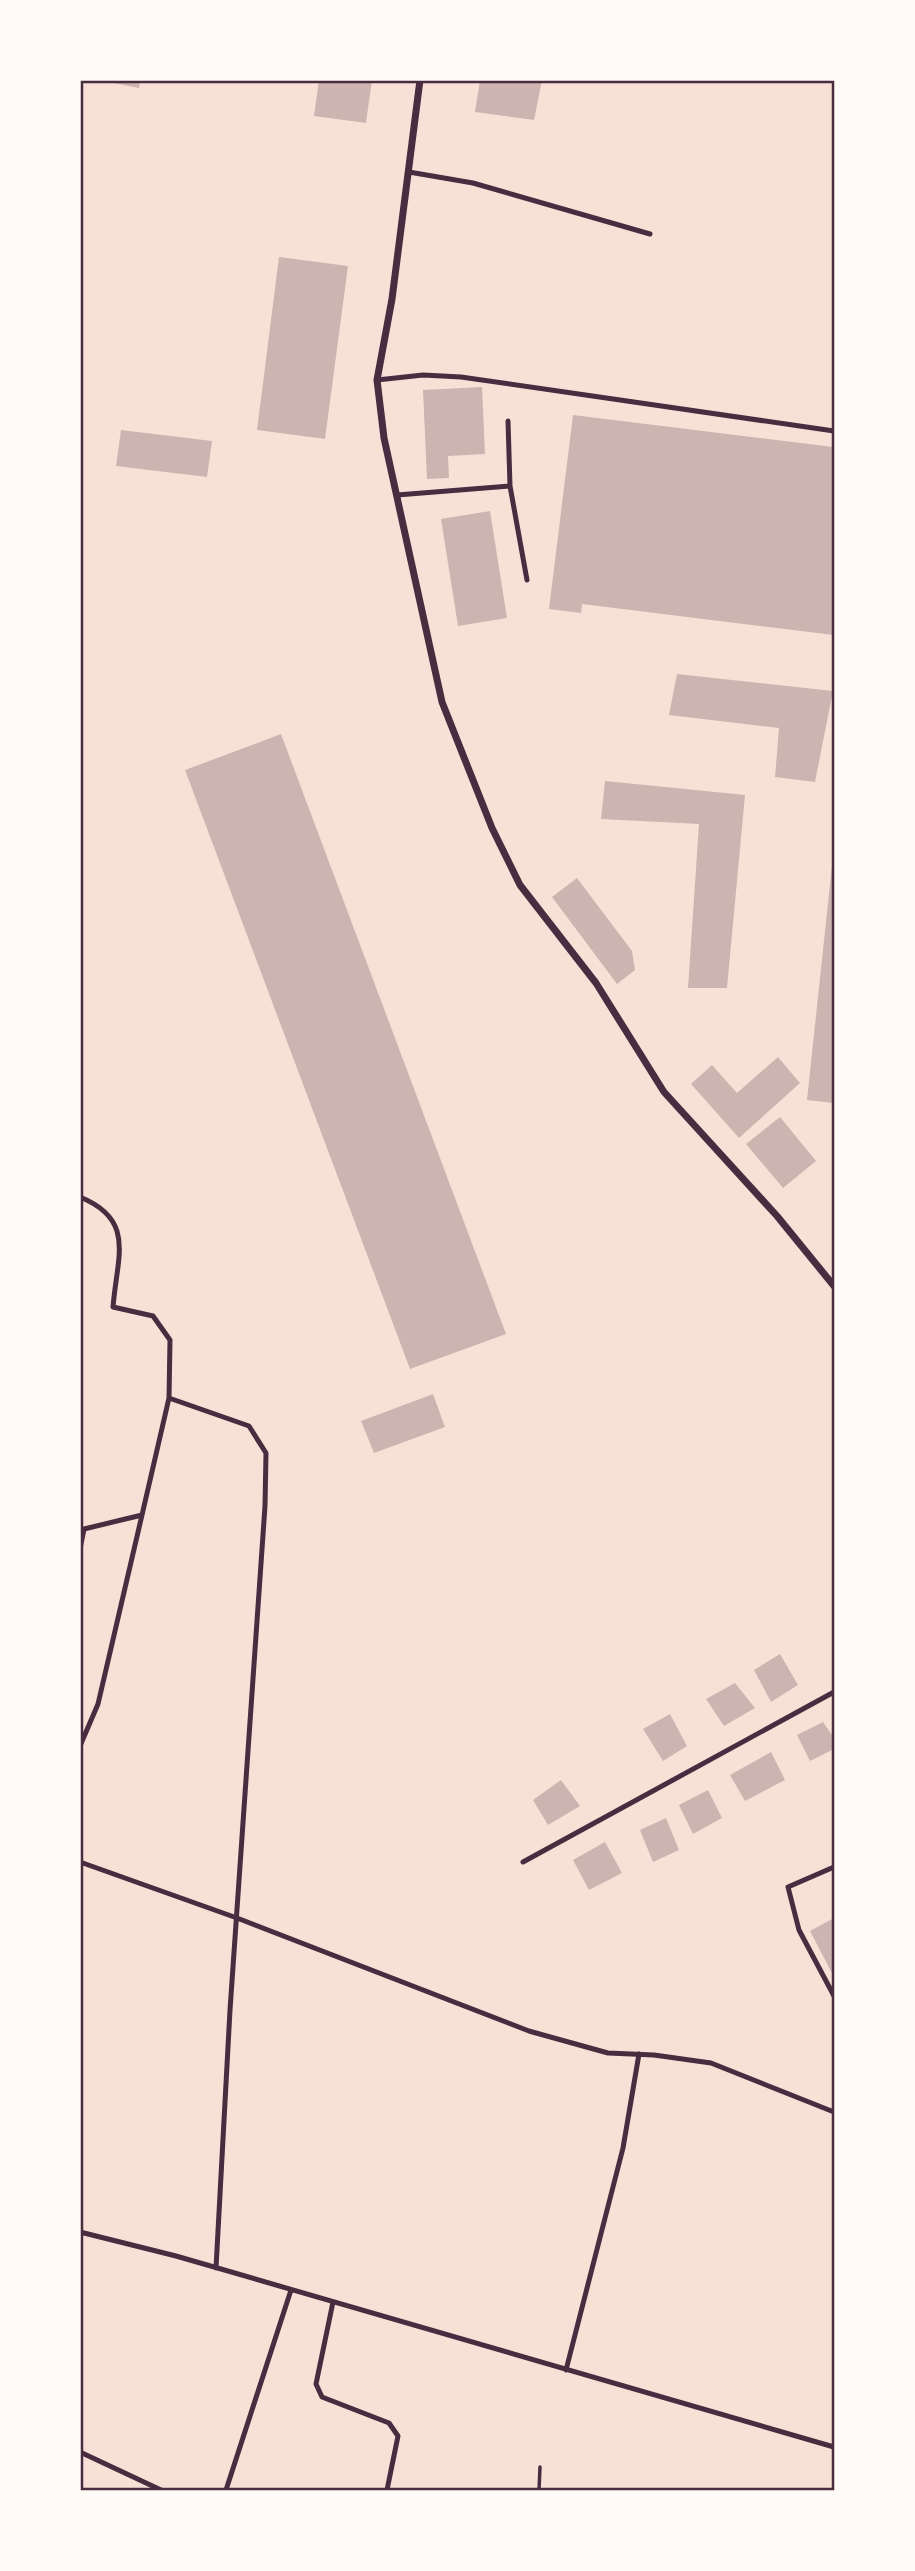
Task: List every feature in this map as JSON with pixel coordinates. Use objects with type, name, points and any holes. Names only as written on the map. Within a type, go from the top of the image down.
[{"type":"street","points":[[420,80],[392,299],[377,380],[384,438],[442,702],[492,828],[520,885],[596,983],[664,1092],[777,1216],[835,1286]]},
{"type":"lane","points":[[409,172],[473,183],[650,234]]},
{"type":"lane","points":[[377,380],[423,375],[461,377],[835,431]]},
{"type":"lane","points":[[509,421],[510,486],[527,580]]},
{"type":"lane","points":[[397,495],[510,486]]},
{"type":"lane","points":[[80,1196],[103,1206],[116,1220],[118,1236],[113,1307],[153,1316],[170,1340],[169,1398],[98,1704],[80,1746]]},
{"type":"lane","points":[[169,1398],[249,1426],[266,1453],[258,1623],[216,2268]]},
{"type":"lane","points":[[80,1549],[82,1529],[142,1514]]},
{"type":"lane","points":[[523,1862],[835,1692]]},
{"type":"lane","points":[[80,1862],[237,1918],[529,2031],[608,2053],[711,2063],[835,2112]]},
{"type":"lane","points":[[835,1867],[788,1887],[799,1930],[835,1996]]},
{"type":"lane","points":[[566,2370],[623,2148],[639,2054]]},
{"type":"lane","points":[[80,2232],[216,2268],[835,2447]]},
{"type":"lane","points":[[226,2490],[291,2290]]},
{"type":"lane","points":[[333,2302],[316,2384],[322,2397],[389,2423],[398,2436],[387,2490]]},
{"type":"lane","points":[[80,2452],[161,2490]]},
{"type":"path","points":[[539,2490],[540,2467]]},
{"type":"building","points":[[99,80],[140,80],[139,88]]},
{"type":"building","points":[[319,80],[372,80],[366,123],[314,116]]},
{"type":"building","points":[[480,80],[542,80],[534,120],[475,112]]},
{"type":"building","points":[[279,257],[348,266],[325,439],[257,430]]},
{"type":"building","points":[[482,387],[485,454],[448,456],[449,478],[427,479],[423,390]]},
{"type":"building","points":[[573,415],[834,447],[834,635],[582,604],[581,613],[549,609]]},
{"type":"building","points":[[121,430],[212,441],[207,477],[116,466]]},
{"type":"building","points":[[490,511],[507,618],[458,626],[441,519]]},
{"type":"building","points":[[677,674],[833,691],[815,782],[775,777],[779,728],[669,715]]},
{"type":"building","points":[[281,734],[506,1334],[410,1369],[185,770]]},
{"type":"building","points":[[605,781],[745,795],[727,988],[688,988],[699,824],[601,819]]},
{"type":"building","points":[[834,856],[834,1103],[807,1100]]},
{"type":"building","points":[[577,878],[632,951],[635,970],[617,984],[552,897]]},
{"type":"building","points":[[778,1057],[800,1083],[739,1138],[691,1084],[712,1065],[737,1093]]},
{"type":"building","points":[[780,1117],[816,1161],[783,1188],[746,1144]]},
{"type":"building","points":[[433,1394],[445,1427],[374,1453],[361,1421]]},
{"type":"building","points":[[780,1654],[798,1685],[771,1702],[754,1670]]},
{"type":"building","points":[[735,1683],[755,1708],[724,1726],[706,1699]]},
{"type":"building","points":[[670,1714],[687,1746],[663,1761],[643,1729]]},
{"type":"building","points":[[823,1722],[834,1738],[834,1749],[810,1761],[797,1735]]},
{"type":"building","points":[[771,1752],[785,1780],[745,1801],[730,1775]]},
{"type":"building","points":[[561,1780],[580,1806],[548,1825],[533,1800]]},
{"type":"building","points":[[708,1790],[722,1818],[693,1834],[679,1805]]},
{"type":"building","points":[[666,1818],[679,1850],[653,1862],[640,1830]]},
{"type":"building","points":[[605,1842],[622,1873],[589,1890],[573,1860]]},
{"type":"building","points":[[834,1918],[834,1977],[810,1931]]}]
